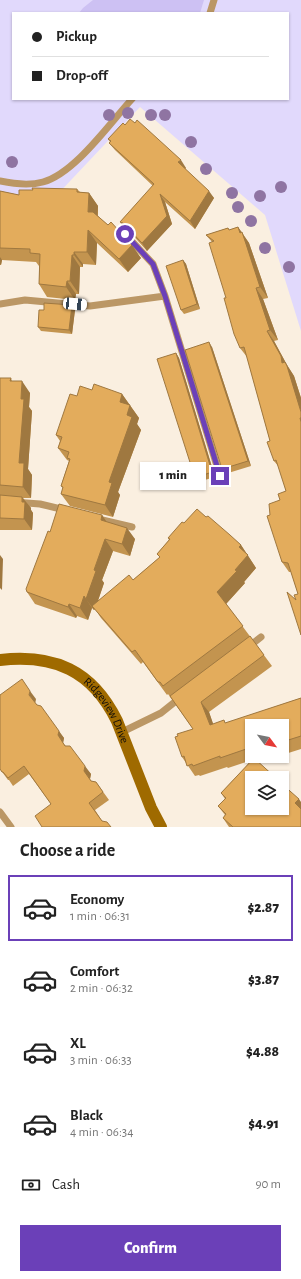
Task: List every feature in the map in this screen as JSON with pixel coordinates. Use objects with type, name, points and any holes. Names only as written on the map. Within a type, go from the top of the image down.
[{"type":"street","name":"Ridgeview Drive","points":[[0,660],[14,659],[54,662],[67,667],[92,685],[111,708],[161,827]]},
{"type":"lane","points":[[210,12],[214,0]]},
{"type":"lane","points":[[0,181],[33,184],[44,182],[64,171],[78,160],[131,100]]},
{"type":"lane","points":[[125,234],[153,264],[165,296],[220,476]]},
{"type":"lane","points":[[0,304],[25,300],[90,306],[165,296]]},
{"type":"lane","points":[[0,501],[40,504],[71,512]]},
{"type":"lane","points":[[94,517],[132,527]]},
{"type":"lane","points":[[242,651],[261,637]]},
{"type":"lane","points":[[122,732],[162,713],[186,694]]},
{"type":"lane","points":[[0,812],[11,827]]},
{"type":"shaded area","points":[[0,0],[301,0],[301,331],[265,215],[140,107],[55,197],[0,198]]},
{"type":"shaded area","points":[[93,0],[204,0],[200,12],[80,12]]},
{"type":"building","points":[[130,119],[135,123],[137,120],[147,129],[181,160],[178,162],[209,191],[190,221],[160,194],[167,216],[142,243],[123,223],[120,222],[154,184],[109,143],[111,141],[108,139],[123,123],[125,125]]},
{"type":"building","points":[[32,188],[77,189],[77,192],[89,193],[88,212],[93,212],[108,225],[111,222],[132,245],[119,259],[88,230],[87,252],[74,252],[74,255],[72,255],[70,281],[67,281],[66,287],[39,284],[40,254],[30,253],[30,249],[0,248],[0,191],[19,195],[19,190],[33,190]]},
{"type":"building","points":[[238,227],[240,233],[242,232],[260,287],[256,288],[270,330],[267,331],[281,356],[282,363],[285,362],[287,366],[301,412],[301,635],[287,592],[296,600],[294,595],[298,594],[288,563],[282,562],[267,516],[270,515],[269,504],[280,500],[278,494],[286,491],[276,460],[274,461],[267,442],[270,441],[244,347],[240,348],[234,334],[224,298],[226,298],[209,243],[214,241],[206,235],[228,228],[229,230]]},
{"type":"building","points":[[183,260],[197,304],[181,310],[166,266]]},
{"type":"building","points":[[44,303],[72,305],[69,330],[38,327],[39,310],[44,310]]},
{"type":"building","points":[[209,342],[248,461],[222,469],[185,350]]},
{"type":"building","points":[[176,353],[212,472],[195,478],[157,359]]},
{"type":"building","points":[[0,378],[11,378],[10,381],[22,381],[21,399],[24,399],[19,463],[24,463],[23,487],[0,485]]},
{"type":"building","points":[[94,384],[122,394],[120,402],[130,405],[127,415],[132,417],[109,482],[112,483],[105,505],[61,494],[63,487],[61,486],[70,459],[67,458],[69,452],[58,448],[62,437],[56,435],[70,394],[77,396],[80,386],[92,390]]},
{"type":"building","points":[[0,495],[22,497],[22,502],[25,502],[24,519],[0,518]]},
{"type":"building","points":[[59,504],[102,515],[101,520],[127,528],[122,544],[105,539],[86,599],[84,596],[80,608],[69,604],[68,607],[27,592],[26,589],[48,531],[50,532]]},
{"type":"building","points":[[197,509],[206,517],[208,516],[230,535],[241,545],[239,547],[248,555],[235,570],[237,571],[217,592],[243,626],[163,686],[160,682],[158,682],[135,650],[132,652],[92,606],[129,575],[133,580],[160,557],[157,554],[170,539],[168,538],[182,522],[184,523]]},
{"type":"building","points":[[250,636],[264,655],[201,702],[210,725],[224,720],[225,723],[301,698],[301,736],[289,740],[289,719],[245,719],[245,749],[220,758],[220,756],[193,766],[192,764],[187,766],[175,737],[178,736],[177,734],[193,729],[170,696]]},
{"type":"building","points":[[22,679],[30,691],[29,695],[37,705],[41,706],[59,731],[58,735],[65,746],[70,746],[85,766],[84,771],[91,781],[96,782],[103,792],[89,803],[102,821],[107,822],[111,827],[42,827],[35,816],[51,804],[24,766],[8,778],[0,769],[0,695]]},
{"type":"building","points":[[249,763],[260,763],[268,771],[245,771],[245,815],[289,815],[289,790],[299,799],[295,803],[301,809],[301,827],[233,827],[223,818],[226,814],[218,806],[226,798],[221,793]]},
{"type":"route","points":[[125,234],[153,264],[165,296],[220,476]]}]
